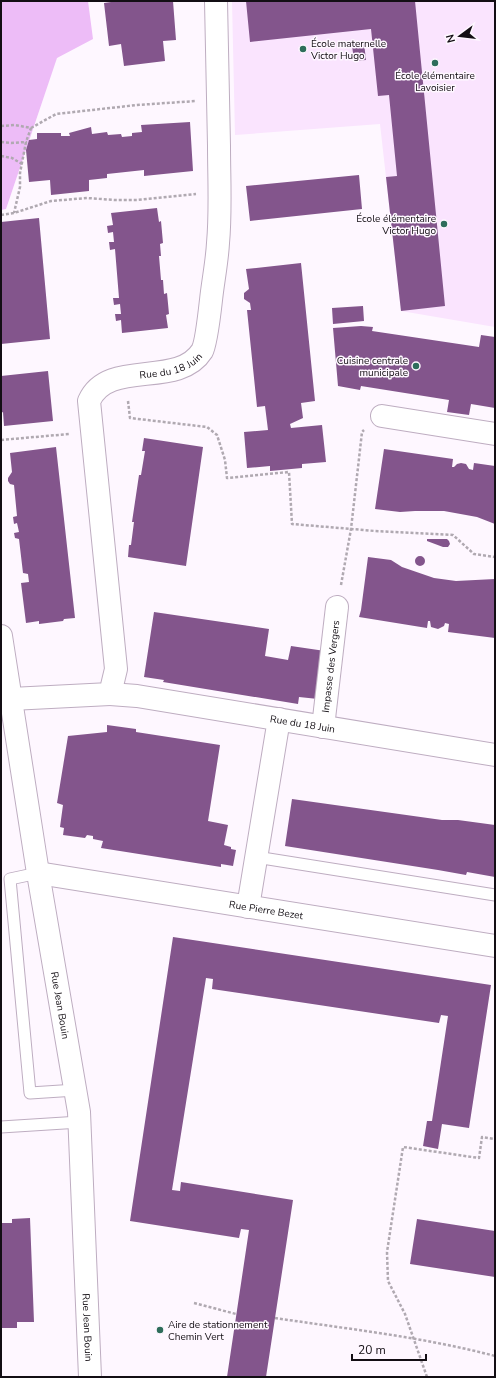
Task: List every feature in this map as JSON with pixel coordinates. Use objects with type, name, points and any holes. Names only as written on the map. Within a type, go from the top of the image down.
[{"type":"street","name":"Rue du 18 Juin","points":[[110,694],[116,668],[89,401],[93,393],[98,388],[110,380],[176,368],[189,364],[203,350],[209,318],[218,243],[220,193],[216,1]]},
{"type":"street","points":[[382,416],[495,434]]},
{"type":"street","name":"Impasse des Vergers","points":[[323,727],[337,607]]},
{"type":"street","name":"Rue Jean Bouin","points":[[1,636],[38,873],[79,1112],[90,1377]]},
{"type":"street","name":"Rue du 18 Juin","points":[[11,699],[110,694],[137,696],[495,755]]},
{"type":"street","points":[[248,907],[279,720]]},
{"type":"street","name":"Rue Pierre Bezet","points":[[38,873],[495,946]]},
{"type":"lane","points":[[256,857],[495,895]]},
{"type":"lane","points":[[38,873],[10,879],[30,1093],[76,1090]]},
{"type":"lane","points":[[1,1126],[80,1122]]},
{"type":"path","points":[[1,126],[15,125],[31,128],[56,114],[137,105],[218,99]]},
{"type":"path","points":[[14,213],[20,187],[20,173],[26,142],[31,128]]},
{"type":"path","points":[[1,142],[26,142]]},
{"type":"path","points":[[1,156],[12,158],[22,164]]},
{"type":"path","points":[[1,215],[14,213],[51,201],[87,198],[137,200],[220,193]]},
{"type":"path","points":[[125,377],[130,418],[207,427],[217,435],[225,460],[227,478],[289,472],[292,524],[453,535],[474,554],[495,557]]},
{"type":"path","points":[[337,607],[351,529],[362,432],[382,416]]},
{"type":"path","points":[[1,440],[69,434]]},
{"type":"path","points":[[427,1377],[405,1314],[388,1281],[386,1252],[403,1147],[479,1158],[482,1137],[495,1140]]},
{"type":"path","points":[[194,1303],[236,1314]]},
{"type":"path","points":[[275,1318],[414,1339],[468,1349],[495,1356]]},
{"type":"shaded area","points":[[1,1],[88,1],[93,39],[57,58],[6,209],[1,210]]},
{"type":"shaded area","points":[[232,1],[495,1],[495,327],[401,311],[380,124],[235,135]]},
{"type":"building","points":[[118,1],[173,1],[176,40],[163,41],[165,61],[124,66],[121,44],[109,46],[104,3]]},
{"type":"building","points":[[246,1],[415,1],[445,306],[401,311],[386,177],[397,176],[389,95],[378,96],[371,29],[250,42]]},
{"type":"building","points":[[364,43],[366,60],[354,61],[352,45]]},
{"type":"building","points":[[190,122],[193,171],[144,176],[144,170],[107,174],[107,178],[89,180],[89,191],[51,195],[50,180],[29,182],[26,150],[29,140],[37,139],[37,133],[61,133],[61,136],[70,136],[69,133],[91,127],[92,134],[107,132],[108,135],[121,134],[122,137],[132,136],[132,133],[142,132],[141,125]]},
{"type":"building","points":[[359,175],[362,209],[250,221],[246,186]]},
{"type":"building","points":[[157,208],[159,222],[161,221],[163,243],[160,244],[161,256],[159,256],[164,294],[167,293],[169,314],[166,315],[168,328],[122,333],[121,320],[116,321],[115,314],[121,314],[120,304],[114,305],[113,298],[119,298],[115,249],[110,250],[109,242],[114,242],[113,232],[108,233],[107,226],[113,225],[111,213]]},
{"type":"building","points":[[39,218],[50,339],[1,344],[1,222]]},
{"type":"building","points":[[301,263],[315,401],[301,403],[303,418],[290,424],[291,428],[322,425],[326,462],[302,464],[302,468],[270,471],[270,466],[247,468],[244,432],[268,430],[265,406],[257,407],[247,310],[251,310],[250,303],[244,299],[244,293],[249,289],[246,269]]},
{"type":"building","points":[[363,306],[364,321],[333,324],[332,308]]},
{"type":"building","name":"Cuisine centrale municipale","points":[[361,326],[373,327],[372,331],[479,347],[481,335],[495,337],[495,408],[471,404],[469,415],[447,412],[449,400],[361,386],[360,390],[338,386],[333,328]]},
{"type":"building","points":[[48,371],[53,421],[4,426],[3,412],[1,413],[1,376]]},
{"type":"building","points":[[144,438],[203,447],[186,566],[128,557],[129,545],[131,545],[134,522],[132,522],[139,475],[141,475],[145,451],[142,451]]},
{"type":"building","points":[[56,447],[75,618],[39,624],[39,621],[26,623],[21,583],[29,582],[28,574],[23,573],[19,539],[15,538],[14,533],[19,532],[17,523],[14,524],[13,517],[17,516],[14,485],[10,484],[8,481],[8,478],[12,472],[10,453]]},
{"type":"building","points":[[384,449],[453,459],[452,467],[461,463],[466,464],[469,469],[473,470],[474,463],[495,466],[495,524],[477,517],[444,511],[400,512],[375,509]]},
{"type":"building","points":[[427,539],[447,539],[450,544],[448,547],[443,547],[427,541]]},
{"type":"building","points":[[420,556],[425,561],[420,566],[415,561]]},
{"type":"building","points":[[368,557],[391,560],[402,567],[434,578],[456,581],[495,579],[495,638],[448,632],[449,624],[445,623],[444,626],[438,629],[431,627],[430,621],[428,621],[427,628],[359,617]]},
{"type":"building","points":[[154,612],[269,629],[265,656],[288,660],[291,646],[325,651],[318,699],[299,697],[298,704],[163,682],[164,680],[144,677]]},
{"type":"building","points":[[107,725],[136,729],[136,732],[220,745],[208,821],[228,825],[224,845],[236,850],[233,866],[221,864],[221,867],[101,848],[103,841],[93,839],[93,836],[87,835],[85,838],[63,835],[64,828],[60,827],[63,805],[57,803],[68,736],[107,732]]},
{"type":"building","points":[[292,799],[442,820],[458,820],[495,825],[495,877],[467,872],[466,875],[285,846]]},
{"type":"building","points":[[173,937],[491,985],[469,1128],[442,1124],[438,1149],[423,1146],[427,1121],[432,1121],[448,1016],[441,1015],[439,1023],[212,989],[213,979],[206,978],[172,1190],[180,1191],[181,1182],[293,1200],[266,1377],[227,1377],[249,1230],[241,1229],[239,1238],[130,1221]]},
{"type":"building","points":[[30,1218],[34,1322],[17,1322],[17,1328],[1,1328],[1,1223],[12,1223],[12,1219]]},
{"type":"building","points":[[417,1219],[495,1231],[495,1277],[410,1264]]},
{"type":"place","name":"École maternelle Victor Hugo","points":[[303,49]]},
{"type":"place","name":"École élémentaire Lavoisier","points":[[435,63]]},
{"type":"place","name":"École élémentaire Victor Hugo","points":[[444,224]]},
{"type":"place","name":"Cuisine centrale municipale","points":[[416,366]]},
{"type":"place","name":"Aire de stationnement Chemin Vert","points":[[160,1330]]}]
